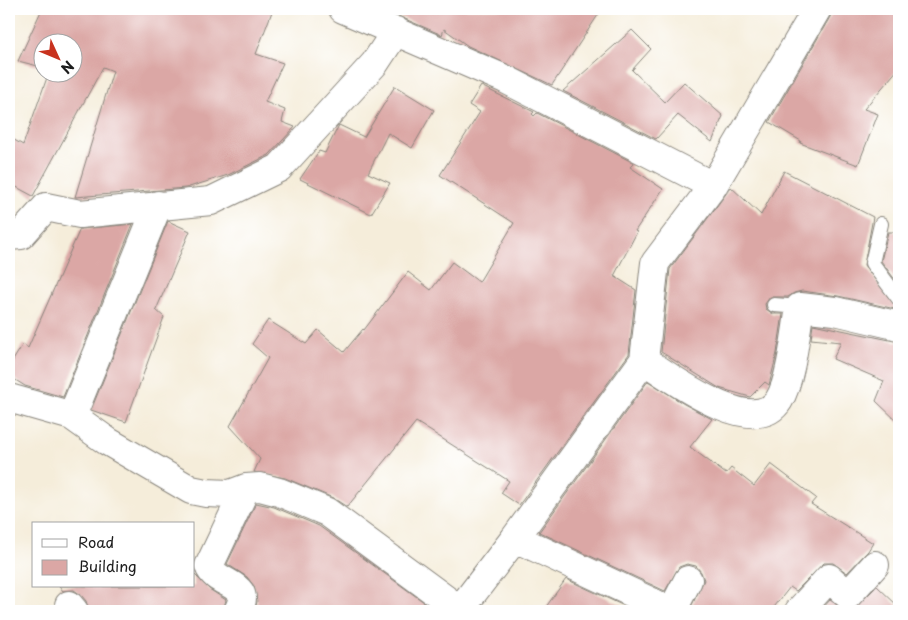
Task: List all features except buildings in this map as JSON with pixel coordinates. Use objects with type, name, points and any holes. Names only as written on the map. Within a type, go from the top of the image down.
[{"type":"street","points":[[343,9],[505,79],[712,186]]},
{"type":"street","points":[[9,398],[72,416],[107,441],[191,490],[230,494],[246,488],[260,487],[279,492],[327,512],[460,610],[515,538],[644,360],[655,263],[712,186],[817,9]]},
{"type":"street","points":[[9,236],[21,235],[46,207],[80,214],[210,201],[279,168],[375,64],[396,31]]},
{"type":"street","points":[[72,416],[158,205]]},
{"type":"street","points":[[644,360],[713,402],[749,414],[767,413],[780,400],[784,389],[787,306],[835,311],[899,326]]},
{"type":"street","points":[[238,611],[243,600],[240,592],[213,574],[209,566],[246,488]]},
{"type":"street","points":[[515,538],[668,611]]},
{"type":"street","points":[[799,611],[829,578],[848,595],[875,565]]},
{"type":"street","points":[[672,611],[688,580]]},
{"type":"lane","points":[[880,224],[872,263],[899,299]]}]
